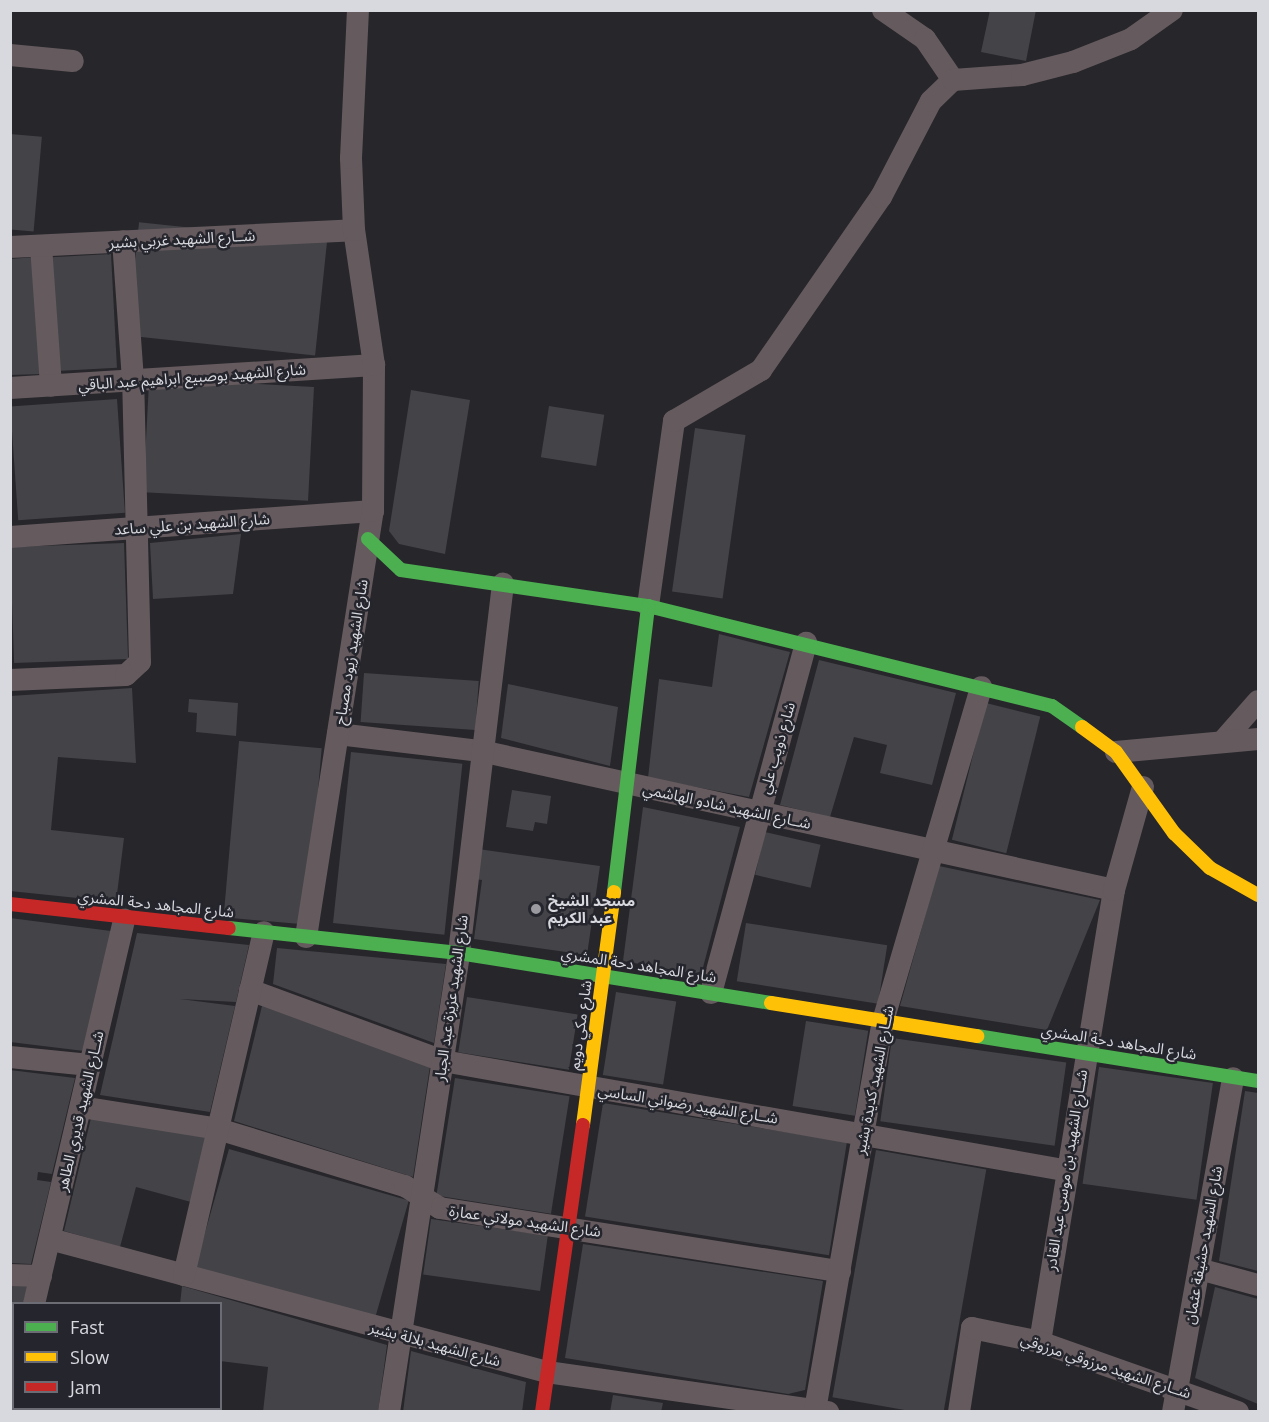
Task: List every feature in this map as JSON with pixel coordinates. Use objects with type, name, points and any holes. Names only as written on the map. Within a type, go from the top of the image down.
[{"type":"street","name":"شارع الشهيد زيود مصباح","points":[[306,937],[373,511],[374,365],[354,230],[358,10]]},
{"type":"street","points":[[883,10],[925,39],[953,80]]},
{"type":"street","points":[[648,606],[675,421],[761,370],[881,197],[931,101],[953,80],[1022,75],[1072,62],[1131,39],[1172,10]]},
{"type":"street","points":[[10,55],[73,61]]},
{"type":"street","name":"شــارع الشهيد غربي بشير","points":[[10,247],[354,230]]},
{"type":"street","points":[[10,680],[126,675],[138,669],[138,528],[133,380],[123,242]]},
{"type":"street","points":[[41,246],[51,386]]},
{"type":"street","name":"شارع الشهيد بوصبيع ابراهيم عبد الباقي","points":[[10,388],[374,365]]},
{"type":"street","name":"شارع الشهيد بن علي ساعد","points":[[10,537],[373,511]]},
{"type":"street","points":[[368,539],[401,570],[648,606],[1052,706],[1116,752],[1174,833],[1210,868],[1258,895]]},
{"type":"street","name":"شارع الشهيد عزيزة عبد الجبار","points":[[389,1412],[459,953],[481,751],[503,584]]},
{"type":"street","name":"شارع مكي دويم","points":[[542,1412],[604,976],[625,784],[648,606]]},
{"type":"street","name":"شارع ذويب علي","points":[[711,993],[806,644]]},
{"type":"street","name":"شــارع الشهيد كديدة بشير","points":[[822,1411],[840,1271],[883,1021],[981,687]]},
{"type":"street","points":[[1223,741],[1258,701]]},
{"type":"street","name":"شــارع الشهيد شادو الهاشمي","points":[[338,734],[481,751],[1114,890]]},
{"type":"street","points":[[1116,752],[1223,741],[1258,740]]},
{"type":"street","name":"شــارع الشهيد بن موسى عبد القادر","points":[[1040,1342],[1064,1170],[1114,890],[1143,787]]},
{"type":"street","name":"شارع المجاهد دحة المشري","points":[[10,904],[124,919],[459,953],[1258,1081]]},
{"type":"street","name":"شــارع الشهيد قديري الطاهر","points":[[34,1302],[124,919]]},
{"type":"street","points":[[184,1275],[264,932]]},
{"type":"street","name":"شــارع الشهيد رضواني الساسي","points":[[250,990],[443,1061],[588,1088],[864,1133],[1064,1170]]},
{"type":"street","points":[[10,1057],[90,1065]]},
{"type":"street","name":"شارع الشهيد حشيفة عثمان","points":[[1173,1412],[1233,1078]]},
{"type":"street","name":"شارع الشهيد مولاتي عمارة","points":[[81,1107],[218,1129],[405,1186],[421,1199],[440,1208],[568,1226],[840,1271]]},
{"type":"street","name":"شارع الشهيد بلالة بشير","points":[[50,1239],[399,1335],[547,1372],[776,1409],[822,1411]]},
{"type":"street","points":[[1199,1269],[1258,1285]]},
{"type":"street","points":[[10,1275],[41,1276]]},
{"type":"street","name":"شــارع الشهيد مرزوقي مرزوقي","points":[[959,1412],[972,1328],[1040,1342],[1177,1387],[1238,1412]]},
{"type":"building","points":[[990,10],[1036,10],[1026,61],[981,52]]},
{"type":"building","points":[[10,134],[42,137],[34,231],[10,229]]},
{"type":"building","points":[[139,222],[327,242],[315,355],[127,336]]},
{"type":"building","points":[[111,254],[117,368],[57,371],[51,257]]},
{"type":"building","points":[[36,257],[42,374],[10,375],[10,259]]},
{"type":"building","points":[[149,378],[314,387],[308,501],[143,492]]},
{"type":"building","points":[[411,390],[470,400],[445,554],[399,544],[389,531]]},
{"type":"building","points":[[117,399],[125,513],[18,520],[10,406]]},
{"type":"building","points":[[549,406],[604,415],[596,466],[541,457]]},
{"type":"building","points":[[695,428],[746,435],[723,598],[672,591]]},
{"type":"building","points":[[241,534],[233,594],[153,599],[150,543]]},
{"type":"building","points":[[124,543],[128,659],[14,663],[10,547]]},
{"type":"building","points":[[719,634],[790,652],[749,797],[648,778],[659,679],[712,687]]},
{"type":"building","points":[[819,660],[956,693],[932,785],[880,773],[887,745],[854,737],[830,817],[780,805]]},
{"type":"building","points":[[364,673],[479,681],[475,730],[361,722]]},
{"type":"building","points":[[508,684],[618,707],[610,766],[501,738]]},
{"type":"building","points":[[132,688],[136,763],[58,757],[51,830],[124,838],[116,902],[10,891],[10,696]]},
{"type":"building","points":[[189,699],[238,703],[236,736],[196,732],[197,713],[188,712]]},
{"type":"building","points":[[986,703],[1040,717],[1006,853],[952,840]]},
{"type":"building","points":[[239,741],[322,748],[306,925],[224,917]]},
{"type":"building","points":[[351,752],[462,764],[444,935],[333,923]]},
{"type":"building","points":[[512,790],[551,796],[547,824],[535,822],[533,831],[506,827]]},
{"type":"building","points":[[643,807],[740,827],[701,975],[623,961]]},
{"type":"building","points":[[765,832],[821,845],[811,888],[755,875]]},
{"type":"building","name":"مسجد الشيخ عبد الكريم","points":[[478,849],[600,866],[587,955],[474,939],[482,880],[474,879]]},
{"type":"building","points":[[939,866],[1100,900],[1047,1030],[900,1006]]},
{"type":"building","points":[[10,918],[111,931],[84,1051],[10,1042]]},
{"type":"building","points":[[746,923],[887,945],[878,1004],[737,981]]},
{"type":"building","points":[[137,933],[249,945],[236,1002],[180,999],[235,1006],[210,1112],[100,1095]]},
{"type":"building","points":[[277,948],[446,964],[434,1043],[273,984]]},
{"type":"building","points":[[616,992],[676,1002],[663,1085],[603,1075]]},
{"type":"building","points":[[467,997],[578,1015],[569,1070],[458,1052]]},
{"type":"building","points":[[262,1006],[430,1066],[413,1177],[234,1121]]},
{"type":"building","points":[[806,1021],[868,1031],[855,1116],[793,1106]]},
{"type":"building","points":[[892,1038],[1066,1062],[1055,1146],[880,1121]]},
{"type":"building","points":[[1099,1067],[1213,1083],[1196,1200],[1083,1184]]},
{"type":"building","points":[[10,1070],[75,1078],[52,1174],[38,1172],[37,1180],[51,1182],[31,1264],[10,1263]]},
{"type":"building","points":[[455,1078],[570,1096],[551,1214],[436,1196]]},
{"type":"building","points":[[1245,1091],[1258,1093],[1258,1271],[1219,1261]]},
{"type":"building","points":[[603,1103],[847,1142],[829,1255],[585,1217]]},
{"type":"building","points":[[91,1118],[206,1137],[191,1202],[136,1187],[120,1247],[64,1231]]},
{"type":"building","points":[[229,1149],[409,1201],[375,1319],[195,1267]]},
{"type":"building","points":[[876,1150],[986,1169],[944,1412],[916,1412],[832,1397]]},
{"type":"building","points":[[431,1219],[548,1235],[540,1291],[423,1274]]},
{"type":"building","points":[[583,1244],[823,1281],[805,1390],[788,1394],[565,1358]]},
{"type":"building","points":[[10,1286],[28,1286],[24,1302],[12,1302],[11,1362]]},
{"type":"building","points":[[182,1286],[387,1345],[378,1412],[263,1412],[268,1367],[222,1361],[222,1302],[180,1302]]},
{"type":"building","points":[[1215,1287],[1258,1299],[1258,1404],[1195,1378]]},
{"type":"building","points":[[411,1351],[526,1382],[522,1412],[403,1412]]},
{"type":"building","points":[[613,1395],[663,1403],[661,1412],[610,1412]]},
{"type":"traffic: fast","points":[[368,539],[401,570],[648,606],[1052,706],[1082,727]]},
{"type":"traffic: fast","points":[[614,892],[648,606]]},
{"type":"traffic: fast","points":[[229,928],[459,953],[771,1003]]},
{"type":"traffic: fast","points":[[977,1036],[1258,1081]]},
{"type":"traffic: slow","points":[[1082,727],[1116,752],[1174,833],[1210,868],[1258,895]]},
{"type":"traffic: slow","points":[[583,1125],[614,892]]},
{"type":"traffic: slow","points":[[771,1003],[977,1036]]},
{"type":"traffic: jam","points":[[10,904],[229,928]]},
{"type":"traffic: jam","points":[[542,1412],[583,1125]]},
{"type":"place","name":"مسجد الشيخ عبد الكريم","points":[[536,909]]}]
